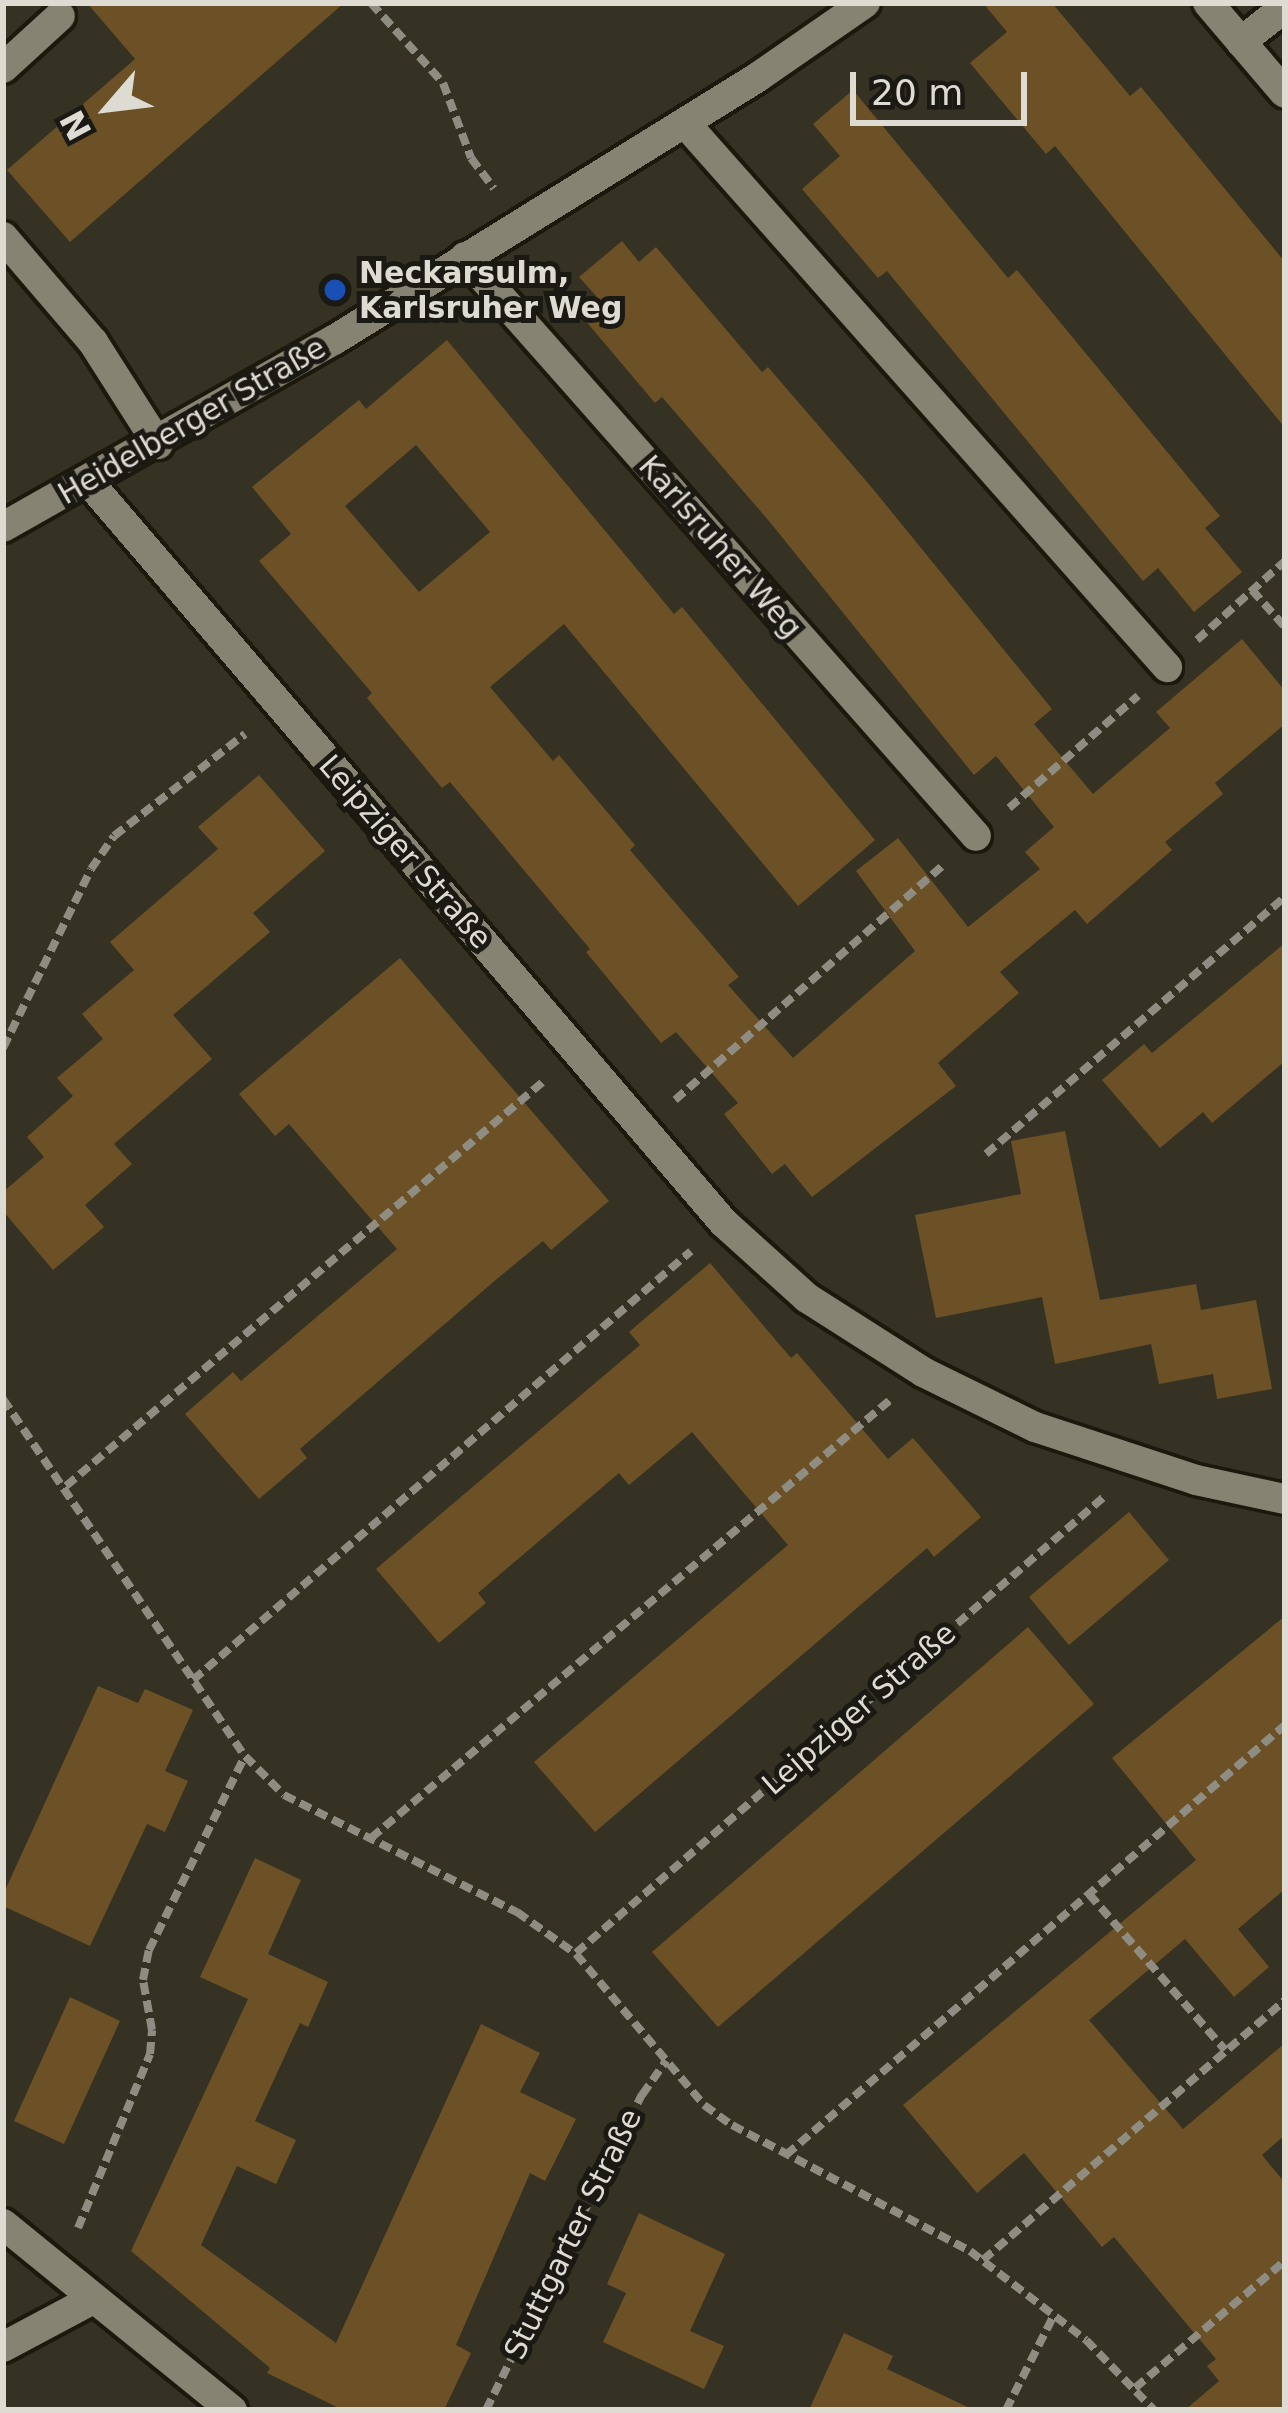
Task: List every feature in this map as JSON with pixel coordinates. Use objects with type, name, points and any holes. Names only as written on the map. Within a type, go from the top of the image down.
[{"type":"street","name":"Heidelberger Straße","points":[[3,527],[158,444],[686,123],[865,3]]},
{"type":"street","points":[[1208,3],[1285,93]]},
{"type":"street","points":[[1241,42],[1285,7]]},
{"type":"street","points":[[3,68],[60,16]]},
{"type":"street","points":[[686,123],[1167,667]]},
{"type":"street","points":[[3,237],[93,342],[158,444]]},
{"type":"street","name":"Karlsruher Weg","points":[[465,257],[976,836]]},
{"type":"street","name":"Leipziger Straße","points":[[88,481],[724,1222],[807,1298],[923,1372],[1035,1427],[1142,1463],[1285,1499]]},
{"type":"street","points":[[3,2224],[58,2274],[232,2410]]},
{"type":"street","points":[[3,2348],[92,2300]]},
{"type":"path","points":[[371,3],[443,83],[471,158]]},
{"type":"path","points":[[1285,561],[1252,590],[1285,628]]},
{"type":"path","points":[[3,1048],[91,869],[114,836],[279,707]]},
{"type":"path","points":[[986,1154],[1285,897]]},
{"type":"path","points":[[66,1486],[578,1052]]},
{"type":"path","points":[[192,1680],[724,1222]]},
{"type":"path","points":[[371,1838],[923,1372]]},
{"type":"path","points":[[3,1399],[245,1756],[284,1795],[517,1912],[576,1954],[704,2105],[786,2155],[983,2260],[1054,2314],[1154,2410]]},
{"type":"path","name":"Leipziger Straße","points":[[576,1954],[1142,1463]]},
{"type":"path","points":[[786,2155],[1285,1726]]},
{"type":"path","points":[[58,2274],[150,2054],[152,2030],[143,1980],[149,1950],[245,1756]]},
{"type":"path","points":[[1089,1894],[1225,2050]]},
{"type":"path","points":[[983,2260],[1285,2000]]},
{"type":"path","points":[[1276,2008],[1285,2018]]},
{"type":"path","name":"Stuttgarter Straße","points":[[486,2410],[642,2095],[666,2061]]},
{"type":"path","points":[[1135,2388],[1285,2260]]},
{"type":"path","points":[[1006,2410],[1054,2314]]},
{"type":"building","points":[[87,3],[344,3],[70,242],[7,170],[135,59]]},
{"type":"building","points":[[983,3],[1052,3],[1130,96],[1141,87],[1285,262],[1285,428],[1055,146],[1046,154],[970,63],[1007,32]]},
{"type":"building","points":[[853,90],[1008,278],[1017,270],[1220,516],[1205,528],[1242,572],[1194,612],[1158,568],[1143,581],[887,271],[878,278],[802,189],[840,156],[813,124]]},
{"type":"building","points":[[622,241],[639,262],[656,247],[762,372],[768,367],[873,489],[1052,709],[1034,724],[1093,794],[1170,728],[1156,712],[1242,639],[1285,691],[1285,724],[1215,783],[1223,794],[1165,842],[1172,850],[1087,924],[1075,910],[1000,972],[1019,993],[938,1063],[956,1086],[812,1197],[785,1164],[772,1174],[724,1114],[738,1103],[676,1032],[661,1043],[586,952],[590,949],[450,782],[442,788],[367,698],[372,693],[259,561],[291,534],[252,487],[359,400],[366,409],[447,340],[674,614],[682,607],[875,840],[798,906],[564,624],[490,687],[553,761],[559,755],[635,845],[630,850],[739,977],[728,985],[793,1058],[915,951],[856,871],[898,838],[968,927],[1040,869],[1025,852],[1054,827],[996,756],[974,775],[769,521],[662,397],[655,403],[579,313],[597,297],[579,277]],"holes":[[[416,445],[490,532],[419,592],[345,506]]]},
{"type":"building","points":[[259,775],[325,851],[253,913],[270,932],[173,1015],[212,1059],[114,1144],[132,1164],[85,1205],[104,1227],[53,1270],[3,1211],[3,1192],[44,1157],[27,1137],[73,1096],[57,1078],[103,1039],[82,1014],[134,970],[110,942],[218,849],[198,827]]},
{"type":"building","points":[[1285,943],[1285,1061],[1212,1123],[1203,1112],[1160,1148],[1102,1080],[1144,1044],[1152,1053]]},
{"type":"building","points":[[400,958],[609,1201],[551,1250],[543,1241],[498,1278],[300,1449],[307,1458],[259,1499],[185,1414],[233,1372],[241,1381],[397,1249],[289,1124],[275,1136],[239,1094]]},
{"type":"building","points":[[1065,1131],[1100,1300],[1196,1284],[1201,1310],[1256,1300],[1272,1389],[1217,1399],[1213,1374],[1159,1384],[1151,1344],[1055,1364],[1042,1297],[936,1318],[915,1215],[1021,1194],[1011,1141]]},
{"type":"building","points":[[710,1263],[791,1358],[797,1353],[888,1459],[913,1438],[981,1517],[934,1557],[927,1548],[595,1832],[534,1762],[788,1545],[692,1432],[629,1485],[619,1473],[478,1593],[486,1603],[439,1643],[376,1569],[640,1345],[629,1332]]},
{"type":"building","points":[[1129,1512],[1169,1560],[1069,1645],[1029,1597]]},
{"type":"building","points":[[1285,1616],[1285,1889],[1238,1929],[1269,1967],[1234,1997],[1185,1939],[1089,2020],[1183,2129],[1285,2043],[1285,2135],[1262,2155],[1285,2183],[1285,2410],[1185,2410],[1219,2381],[1207,2366],[1216,2359],[1114,2237],[1102,2247],[1024,2153],[977,2193],[903,2105],[1196,1860],[1112,1758]]},
{"type":"building","points":[[1028,1627],[1094,1704],[718,2027],[652,1952]]},
{"type":"building","points":[[98,1686],[138,1703],[145,1689],[193,1710],[165,1771],[188,1781],[165,1832],[147,1824],[90,1946],[3,1906],[3,1895]]},
{"type":"building","points":[[255,1858],[301,1880],[268,1954],[328,1982],[308,2027],[300,2023],[255,2121],[296,2140],[276,2184],[237,2166],[201,2245],[336,2343],[481,2024],[540,2053],[520,2092],[576,2119],[545,2181],[530,2173],[456,2345],[471,2353],[444,2410],[343,2410],[267,2373],[270,2368],[131,2251],[248,1999],[200,1977]]},
{"type":"building","points":[[70,1997],[120,2021],[64,2144],[14,2121]]},
{"type":"building","points":[[639,2213],[725,2254],[690,2331],[724,2346],[704,2389],[603,2342],[626,2293],[607,2284]]},
{"type":"building","points":[[844,2333],[893,2356],[887,2369],[974,2410],[809,2410]]},
{"type":"place","name":"Neckarsulm, Karlsruher Weg","points":[[335,290]]}]
